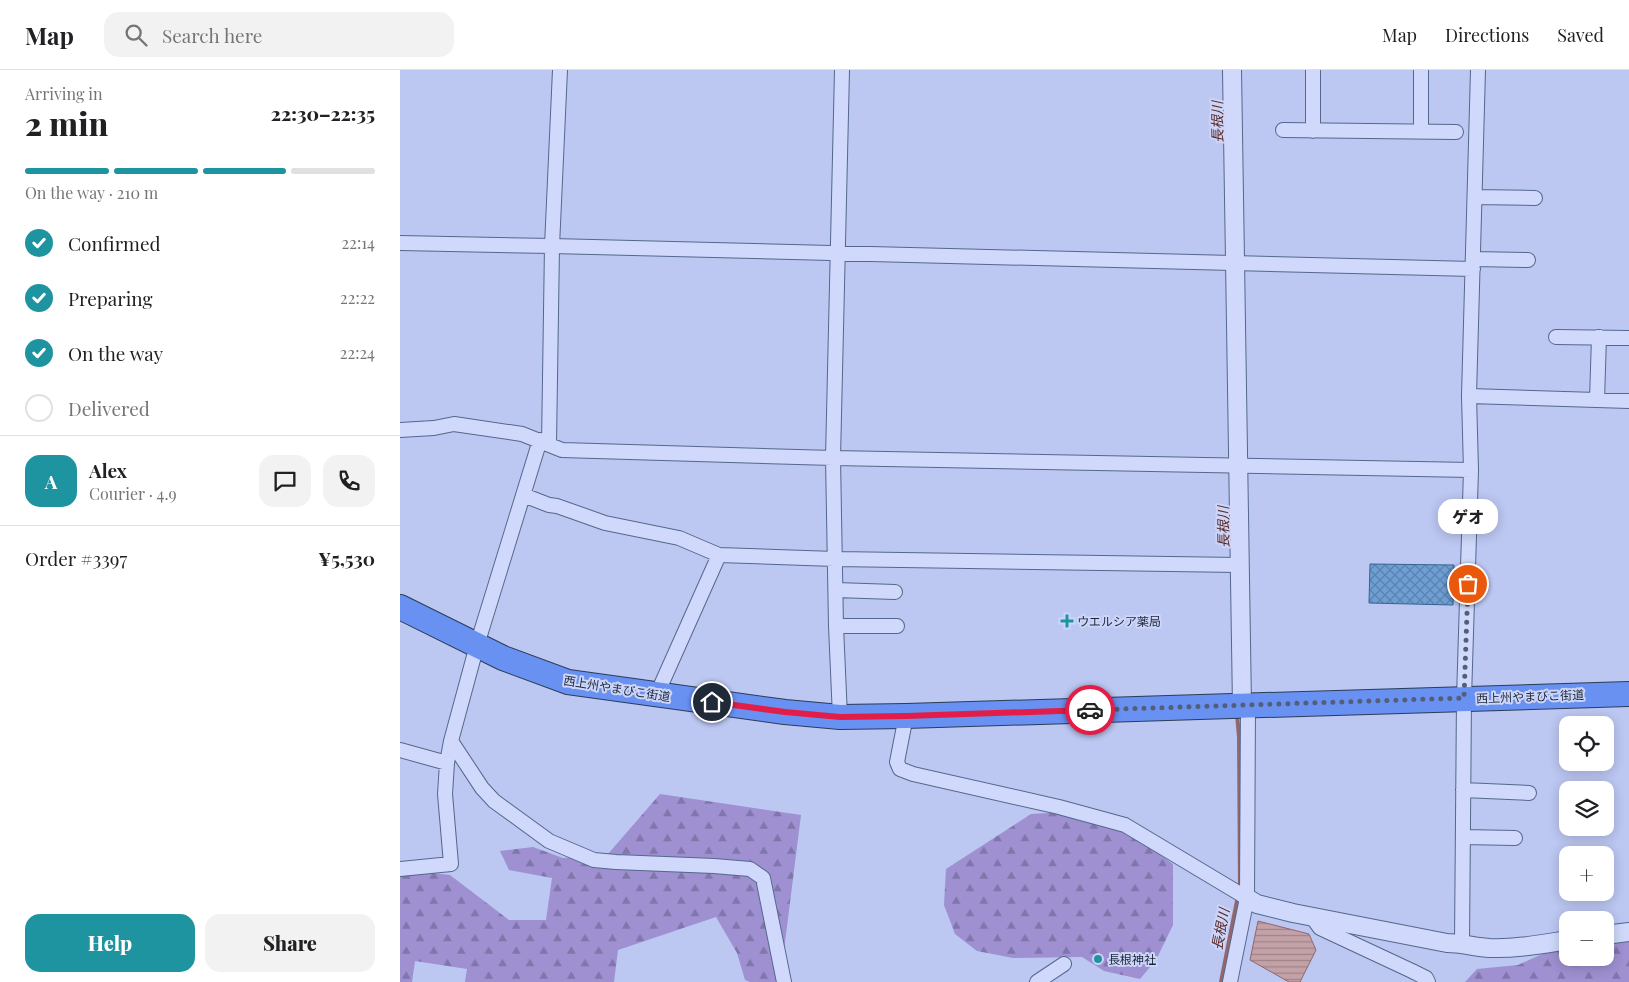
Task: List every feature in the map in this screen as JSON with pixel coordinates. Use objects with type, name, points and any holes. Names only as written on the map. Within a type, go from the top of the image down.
[{"type":"highway","name":"西上州やまびこ街道","points":[[400,607],[503,658],[568,682],[785,712],[840,717],[1629,694]]},
{"type":"street","points":[[400,869],[452,864],[445,794],[447,764],[452,741],[477,644],[523,496],[545,442],[560,70]]},
{"type":"street","points":[[840,717],[836,626],[833,458],[842,70]]},
{"type":"street","points":[[1230,982],[1247,898],[1245,705],[1237,466],[1232,70]]},
{"type":"street","points":[[1313,70],[1313,131]]},
{"type":"street","points":[[1421,70],[1421,132]]},
{"type":"street","points":[[1462,943],[1464,698],[1471,470],[1469,396],[1478,70]]},
{"type":"street","points":[[1283,130],[1456,132]]},
{"type":"street","points":[[1475,197],[1535,198]]},
{"type":"street","points":[[400,243],[1235,263],[1474,264],[1528,260]]},
{"type":"street","points":[[1556,337],[1629,338]]},
{"type":"street","points":[[1597,400],[1600,337]]},
{"type":"street","points":[[1469,396],[1629,401]]},
{"type":"street","points":[[400,430],[434,428],[454,424],[522,434],[562,450],[833,458],[1471,470]]},
{"type":"street","points":[[523,496],[605,523],[679,538],[719,555],[835,559],[1239,565]]},
{"type":"street","points":[[657,694],[719,555]]},
{"type":"street","points":[[836,590],[895,592]]},
{"type":"street","points":[[836,626],[897,626]]},
{"type":"street","points":[[906,716],[897,762],[900,769],[913,774],[1059,807],[1125,825],[1257,904],[1312,917],[1447,943],[1462,943],[1487,948],[1516,948],[1559,941]]},
{"type":"street","points":[[452,741],[482,788],[494,801],[549,841],[594,860],[750,869],[764,878],[784,982]]},
{"type":"street","points":[[400,750],[447,764]]},
{"type":"street","points":[[1463,790],[1529,793]]},
{"type":"street","points":[[1463,837],[1515,838]]},
{"type":"street","points":[[1312,917],[1320,928],[1412,971],[1426,978],[1428,982]]},
{"type":"street","points":[[1614,934],[1629,932]]},
{"type":"street","points":[[1038,982],[1064,964]]},
{"type":"green space","points":[[660,794],[801,815],[780,982],[750,982],[745,980],[737,953],[716,917],[618,950],[614,982],[465,982],[467,969],[415,961],[412,982],[400,982],[400,876],[433,873],[450,875],[509,920],[546,920],[552,878],[509,870],[500,851],[533,847],[563,858],[608,854]]},
{"type":"green space","points":[[1065,812],[1116,823],[1173,864],[1173,925],[1156,960],[1140,979],[1104,971],[1082,957],[1013,958],[977,951],[955,934],[944,905],[946,869],[1031,814]]},
{"type":"green space","points":[[1629,938],[1629,982],[1465,982],[1477,969],[1518,965],[1551,950],[1559,948],[1559,966],[1614,966],[1614,940]]},
{"type":"shaded area","points":[[1258,921],[1309,934],[1316,950],[1300,982],[1289,982],[1250,960]]},
{"type":"building","points":[[1370,564],[1454,565],[1453,605],[1369,603]]},
{"type":"waterway","name":"長根川","points":[[1237,714],[1239,737],[1240,889]]},
{"type":"waterway","name":"長根川","points":[[1221,982],[1238,896]]},
{"type":"way so far","points":[[1090,710],[1464,698],[1468,584]]},
{"type":"place","name":"ゲオ","points":[[1468,584]]},
{"type":"place","name":"ウエルシア薬局","points":[[1067,621]]},
{"type":"place","name":"長根神社","points":[[1098,959]]},
{"type":"route","points":[[712,702],[840,717],[1090,710]]}]
